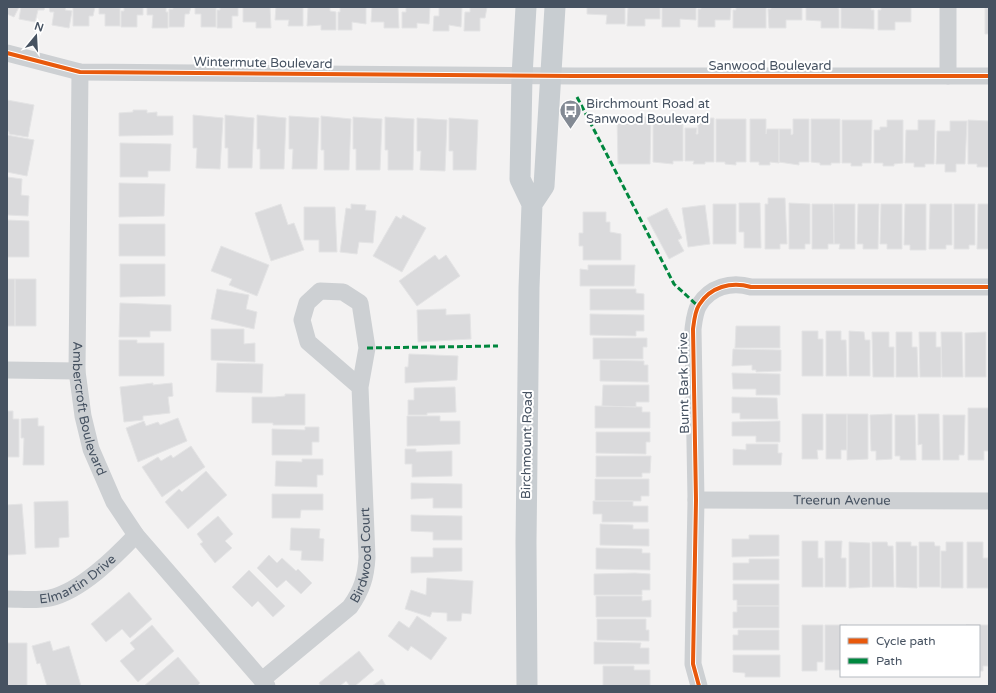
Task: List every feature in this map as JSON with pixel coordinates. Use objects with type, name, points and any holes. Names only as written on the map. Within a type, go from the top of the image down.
[{"type":"main road","name":"Birchmount Road","points":[[526,7],[522,76],[520,179],[532,204],[529,288],[526,534],[527,686]]},
{"type":"main road","points":[[532,204],[544,186],[550,76],[556,7]]},
{"type":"street","points":[[948,7],[948,76]]},
{"type":"street","name":"Wintermute Boulevard","points":[[7,53],[80,72],[550,76]]},
{"type":"street","name":"Ambercroft Boulevard","points":[[80,72],[77,371],[83,416],[93,454],[114,502],[136,535],[265,683]]},
{"type":"street","name":"Sanwood Boulevard","points":[[550,76],[989,76]]},
{"type":"street","name":"Burnt Bark Drive","points":[[699,686],[693,664],[696,500],[693,329],[698,306],[712,291],[732,284],[751,287],[989,287]]},
{"type":"street","name":"Birdwood Court","points":[[265,683],[350,607],[360,593],[366,576],[367,556],[360,387],[367,348],[360,303],[343,292],[320,291],[307,303],[302,320],[308,342],[360,387]]},
{"type":"street","points":[[7,370],[77,371]]},
{"type":"street","name":"Treerun Avenue","points":[[696,500],[989,501]]},
{"type":"street","name":"Elmartin Drive","points":[[7,599],[50,598],[74,588],[118,554],[136,535]]},
{"type":"building","points":[[7,7],[19,7],[14,17],[7,14]]},
{"type":"building","points":[[21,7],[45,7],[44,10],[38,10],[35,22],[19,19]]},
{"type":"building","points":[[49,7],[66,7],[65,10],[72,11],[69,28],[52,25],[54,12],[50,12]]},
{"type":"building","points":[[73,7],[95,7],[93,16],[89,16],[89,26],[73,26]]},
{"type":"building","points":[[99,7],[120,8],[120,26],[105,26],[105,14],[99,14]]},
{"type":"building","points":[[124,7],[143,7],[143,15],[137,15],[137,27],[121,27],[121,11],[124,11]]},
{"type":"building","points":[[147,7],[166,7],[166,12],[168,12],[168,28],[152,28],[153,15],[147,15]]},
{"type":"building","points":[[173,7],[191,7],[189,14],[185,14],[184,27],[169,27],[169,9],[173,9]]},
{"type":"building","points":[[195,7],[216,8],[216,27],[201,27],[201,14],[195,14]]},
{"type":"building","points":[[220,7],[238,7],[238,16],[232,16],[232,28],[217,28],[217,10],[220,10]]},
{"type":"building","points":[[243,7],[270,7],[271,28],[256,28],[256,22],[243,22]]},
{"type":"building","points":[[276,7],[303,7],[303,26],[288,26],[289,20],[275,20]]},
{"type":"building","points":[[308,7],[330,7],[330,11],[336,12],[336,30],[321,30],[321,25],[307,26]]},
{"type":"building","points":[[340,7],[366,7],[366,24],[352,22],[352,30],[338,30],[338,12],[340,12]]},
{"type":"building","points":[[372,7],[398,7],[399,28],[384,28],[384,22],[371,22]]},
{"type":"building","points":[[406,7],[430,7],[429,24],[417,23],[417,28],[402,28],[402,12],[406,12]]},
{"type":"building","points":[[439,7],[462,7],[461,27],[449,25],[449,31],[433,31],[434,16],[439,16]]},
{"type":"building","points":[[470,7],[487,7],[485,18],[480,18],[480,31],[464,31],[465,12],[470,12]]},
{"type":"building","points":[[587,7],[625,7],[625,24],[606,24],[607,15],[587,14]]},
{"type":"building","points":[[660,7],[660,19],[645,19],[645,26],[627,26],[628,8]]},
{"type":"building","points":[[696,7],[696,20],[680,19],[680,27],[662,27],[662,8]]},
{"type":"building","points":[[701,7],[731,7],[730,20],[715,20],[715,27],[698,27],[698,9],[701,9]]},
{"type":"building","points":[[736,7],[766,7],[766,28],[733,28],[733,10],[736,10]]},
{"type":"building","points":[[771,7],[802,7],[802,20],[786,20],[786,28],[769,28],[768,9],[771,9]]},
{"type":"building","points":[[806,7],[836,7],[839,9],[839,28],[821,28],[821,21],[806,20]]},
{"type":"building","points":[[841,7],[871,7],[871,10],[874,10],[874,29],[841,28]]},
{"type":"building","points":[[881,7],[911,7],[911,22],[895,22],[895,30],[878,30],[878,10],[881,10]]},
{"type":"building","points":[[985,8],[989,8],[989,34],[985,34]]},
{"type":"building","points":[[7,100],[34,105],[28,137],[9,134],[7,131]]},
{"type":"building","points":[[133,110],[147,110],[147,113],[157,112],[157,116],[173,116],[173,135],[119,136],[119,113],[133,112]]},
{"type":"building","points":[[193,115],[223,118],[220,169],[196,168],[197,148],[193,148]]},
{"type":"building","points":[[225,115],[254,118],[252,168],[228,168],[228,148],[225,148]]},
{"type":"building","points":[[257,115],[286,118],[284,169],[260,169],[260,149],[257,149]]},
{"type":"building","points":[[289,116],[319,118],[317,169],[292,169],[293,149],[289,149]]},
{"type":"building","points":[[321,116],[351,119],[349,170],[324,170],[324,150],[321,150]]},
{"type":"building","points":[[617,116],[651,117],[650,164],[618,164]]},
{"type":"building","points":[[353,117],[382,119],[380,170],[356,170],[356,149],[353,149]]},
{"type":"building","points":[[385,117],[414,119],[413,170],[388,170],[388,150],[385,150]]},
{"type":"building","points":[[653,117],[683,117],[683,161],[673,161],[673,164],[653,162]]},
{"type":"building","points":[[417,118],[447,120],[445,171],[420,170],[421,151],[417,151]]},
{"type":"building","points":[[449,118],[478,120],[476,170],[453,170],[453,151],[449,151]]},
{"type":"building","points":[[698,118],[714,118],[714,162],[693,164],[694,161],[685,161],[685,128],[697,128],[696,134],[698,134]]},
{"type":"building","points":[[716,119],[746,119],[746,162],[736,162],[736,165],[725,164],[725,162],[716,162]]},
{"type":"building","points":[[750,119],[766,119],[766,134],[767,129],[779,129],[779,163],[770,162],[770,165],[759,165],[759,162],[750,162]]},
{"type":"building","points":[[793,119],[809,119],[809,162],[799,162],[799,165],[779,162],[779,129],[791,129],[791,135],[793,134]]},
{"type":"building","points":[[811,119],[840,119],[840,163],[820,165],[820,163],[811,162]]},
{"type":"building","points":[[842,120],[872,120],[871,163],[862,163],[862,166],[851,166],[851,163],[842,163]]},
{"type":"building","points":[[887,120],[903,120],[903,163],[894,164],[894,166],[883,166],[883,163],[874,163],[874,130],[880,130],[880,127],[887,127]]},
{"type":"building","points":[[918,120],[935,120],[934,164],[925,164],[925,167],[914,167],[914,163],[905,163],[906,130],[918,130]]},
{"type":"building","points":[[968,120],[989,121],[988,167],[977,167],[977,164],[968,164]]},
{"type":"building","points":[[950,121],[967,121],[965,164],[956,164],[956,172],[945,172],[945,164],[936,164],[937,131],[950,131]]},
{"type":"building","points":[[7,135],[34,140],[27,176],[7,172]]},
{"type":"building","points":[[120,143],[171,144],[170,171],[148,171],[148,177],[120,177]]},
{"type":"building","points":[[7,177],[22,179],[21,195],[29,196],[28,216],[8,215]]},
{"type":"building","points":[[119,183],[165,184],[164,216],[119,217]]},
{"type":"building","points":[[768,198],[785,198],[787,244],[780,244],[780,249],[765,249],[765,204],[768,204]]},
{"type":"building","points":[[739,203],[760,203],[761,248],[744,248],[744,232],[739,232]]},
{"type":"building","points":[[789,203],[810,204],[810,244],[805,244],[805,249],[789,249]]},
{"type":"building","points":[[281,204],[288,225],[294,223],[304,250],[271,261],[255,213]]},
{"type":"building","points":[[351,204],[366,205],[365,210],[376,211],[373,243],[359,242],[357,254],[340,252],[346,208],[351,209]]},
{"type":"building","points":[[713,204],[736,204],[736,244],[713,244]]},
{"type":"building","points":[[812,204],[833,204],[834,244],[828,244],[828,249],[812,249]]},
{"type":"building","points":[[834,204],[855,204],[855,249],[839,249],[840,244],[834,244]]},
{"type":"building","points":[[858,204],[879,204],[878,249],[863,249],[863,244],[857,244]]},
{"type":"building","points":[[881,204],[902,204],[902,249],[887,249],[887,244],[880,244]]},
{"type":"building","points":[[905,204],[926,204],[926,250],[910,250],[910,245],[904,245]]},
{"type":"building","points":[[930,204],[952,204],[952,245],[946,245],[946,249],[929,249]]},
{"type":"building","points":[[954,204],[975,204],[975,245],[969,245],[969,249],[954,249]]},
{"type":"building","points":[[978,204],[989,204],[989,249],[977,249]]},
{"type":"building","points":[[705,205],[710,244],[688,247],[682,208]]},
{"type":"building","points":[[304,207],[335,207],[337,252],[319,252],[319,240],[304,240]]},
{"type":"building","points":[[667,208],[682,238],[678,240],[684,251],[669,259],[647,218]]},
{"type":"building","points":[[583,212],[606,212],[606,222],[610,222],[610,232],[621,234],[621,260],[583,260],[583,246],[579,246],[579,233],[583,233]]},
{"type":"building","points":[[403,215],[426,228],[402,272],[373,256],[396,216],[401,219]]},
{"type":"building","points":[[7,220],[29,221],[29,257],[7,257]]},
{"type":"building","points":[[119,224],[165,224],[165,256],[119,256]]},
{"type":"building","points":[[221,246],[269,265],[257,296],[229,285],[232,279],[211,271]]},
{"type":"building","points":[[435,255],[439,260],[446,255],[460,276],[417,306],[399,281]]},
{"type":"building","points":[[120,264],[165,264],[165,296],[120,297]]},
{"type":"building","points":[[588,265],[635,265],[634,286],[580,286],[580,269],[588,270]]},
{"type":"building","points":[[7,279],[15,279],[15,326],[7,326]]},
{"type":"building","points":[[15,279],[36,279],[36,326],[15,326]]},
{"type":"building","points":[[217,289],[249,295],[246,309],[257,312],[254,329],[211,319]]},
{"type":"building","points":[[590,289],[636,289],[636,293],[644,294],[644,310],[590,310]]},
{"type":"building","points":[[120,303],[171,305],[171,331],[150,331],[150,337],[119,337]]},
{"type":"building","points":[[446,309],[446,315],[470,314],[471,339],[418,342],[417,310]]},
{"type":"building","points":[[590,314],[644,315],[644,331],[636,331],[636,336],[590,335]]},
{"type":"building","points":[[736,326],[780,326],[780,348],[735,348]]},
{"type":"building","points":[[211,329],[244,329],[244,344],[255,343],[255,362],[211,360]]},
{"type":"building","points":[[802,331],[818,331],[818,339],[823,339],[823,376],[802,376]]},
{"type":"building","points":[[826,331],[841,331],[841,340],[846,340],[847,376],[826,376]]},
{"type":"building","points":[[849,331],[864,332],[865,340],[870,340],[870,376],[849,376]]},
{"type":"building","points":[[872,332],[889,332],[889,347],[894,347],[894,377],[873,377]]},
{"type":"building","points":[[896,332],[912,332],[912,347],[917,347],[918,377],[896,377]]},
{"type":"building","points":[[919,332],[936,332],[936,347],[941,347],[941,377],[920,377]]},
{"type":"building","points":[[941,332],[962,332],[963,377],[942,377]]},
{"type":"building","points":[[986,332],[986,377],[965,377],[965,333]]},
{"type":"building","points":[[593,338],[647,338],[647,347],[643,347],[643,359],[593,359]]},
{"type":"building","points":[[119,340],[137,340],[137,343],[164,343],[164,376],[119,376]]},
{"type":"building","points":[[733,349],[781,350],[781,371],[756,372],[756,370],[752,370],[752,365],[732,366]]},
{"type":"building","points":[[409,354],[458,356],[457,380],[405,383],[405,367],[408,367]]},
{"type":"building","points":[[600,360],[644,361],[644,365],[648,365],[648,382],[600,381]]},
{"type":"building","points":[[217,363],[263,364],[262,393],[216,392]]},
{"type":"building","points":[[732,373],[780,374],[780,395],[756,395],[756,389],[733,389]]},
{"type":"building","points":[[153,383],[153,385],[172,383],[173,396],[168,397],[170,413],[143,416],[143,420],[124,422],[120,387]]},
{"type":"building","points":[[603,385],[649,385],[649,402],[636,402],[636,407],[602,406]]},
{"type":"building","points":[[455,387],[456,412],[408,415],[408,400],[414,400],[414,388]]},
{"type":"building","points":[[285,394],[305,394],[305,425],[273,425],[273,423],[252,423],[252,397],[275,397],[285,396]]},
{"type":"building","points":[[732,397],[777,398],[778,419],[740,419],[740,413],[732,413]]},
{"type":"building","points":[[595,406],[642,407],[642,412],[650,412],[650,428],[595,428]]},
{"type":"building","points":[[968,408],[989,408],[989,451],[984,451],[984,460],[968,460]]},
{"type":"building","points":[[7,411],[13,411],[13,419],[19,419],[19,457],[7,457]]},
{"type":"building","points":[[802,414],[823,414],[823,450],[817,450],[818,459],[802,459]]},
{"type":"building","points":[[826,414],[847,414],[847,450],[841,450],[841,459],[826,459]]},
{"type":"building","points":[[847,414],[868,414],[868,459],[847,460]]},
{"type":"building","points":[[892,414],[892,459],[876,460],[876,451],[871,451],[870,415]]},
{"type":"building","points":[[918,414],[939,414],[940,460],[922,460],[922,444],[918,445]]},
{"type":"building","points":[[895,415],[915,415],[916,460],[900,460],[900,456],[895,456]]},
{"type":"building","points":[[943,415],[965,415],[964,455],[959,455],[959,460],[943,460]]},
{"type":"building","points":[[407,416],[440,416],[440,421],[460,421],[460,444],[407,446]]},
{"type":"building","points":[[38,418],[38,426],[44,426],[44,465],[23,465],[24,438],[21,438],[21,419]]},
{"type":"building","points":[[178,418],[187,441],[138,462],[126,428],[144,421],[146,426],[158,422],[160,425]]},
{"type":"building","points":[[780,421],[780,442],[756,442],[756,436],[732,436],[732,422]]},
{"type":"building","points":[[305,427],[319,427],[319,442],[312,442],[312,455],[272,455],[272,429],[305,430]]},
{"type":"building","points":[[596,432],[650,432],[650,442],[646,442],[646,454],[596,453]]},
{"type":"building","points":[[746,444],[778,444],[778,453],[782,453],[781,465],[733,465],[733,449],[746,450]]},
{"type":"building","points":[[191,446],[205,467],[162,497],[142,467],[158,457],[161,461],[171,455],[173,458]]},
{"type":"building","points":[[405,449],[416,449],[416,452],[452,451],[452,476],[412,477],[412,464],[405,464]]},
{"type":"building","points":[[596,456],[651,456],[650,473],[642,473],[642,477],[596,477]]},
{"type":"building","points":[[302,459],[323,459],[323,475],[317,475],[317,487],[275,486],[276,461],[302,462]]},
{"type":"building","points":[[206,471],[227,495],[188,529],[165,502],[179,489],[182,492]]},
{"type":"building","points":[[595,479],[649,479],[649,496],[641,496],[641,501],[595,501]]},
{"type":"building","points":[[411,483],[462,484],[462,508],[433,508],[433,498],[411,499]]},
{"type":"building","points":[[272,494],[323,494],[323,510],[301,510],[300,518],[272,518]]},
{"type":"building","points":[[68,501],[69,537],[59,538],[59,547],[35,548],[34,502]]},
{"type":"building","points":[[593,501],[633,501],[633,506],[648,506],[648,522],[602,522],[602,514],[593,514]]},
{"type":"building","points":[[22,504],[26,554],[7,555],[7,505]]},
{"type":"building","points":[[411,515],[462,516],[462,540],[433,540],[433,532],[411,531]]},
{"type":"building","points":[[218,516],[233,534],[225,541],[232,548],[215,563],[200,544],[203,542],[197,534]]},
{"type":"building","points":[[600,524],[633,525],[633,529],[649,529],[649,546],[600,545]]},
{"type":"building","points":[[291,528],[320,529],[319,538],[324,539],[323,561],[301,560],[302,551],[290,550]]},
{"type":"building","points":[[749,535],[779,535],[779,556],[732,557],[732,539],[749,539]]},
{"type":"building","points":[[802,541],[818,541],[818,558],[823,558],[823,587],[802,587]]},
{"type":"building","points":[[825,541],[842,541],[841,558],[846,558],[846,587],[825,587]]},
{"type":"building","points":[[849,542],[870,543],[870,587],[849,588]]},
{"type":"building","points":[[872,542],[887,542],[888,546],[893,546],[894,587],[872,587]]},
{"type":"building","points":[[896,542],[911,542],[911,546],[917,546],[917,588],[896,587]]},
{"type":"building","points":[[919,542],[934,542],[935,546],[940,546],[940,587],[919,587]]},
{"type":"building","points":[[946,542],[963,542],[963,588],[941,588],[941,551],[946,551]]},
{"type":"building","points":[[967,542],[983,542],[983,558],[988,558],[988,588],[967,588]]},
{"type":"building","points":[[433,548],[462,548],[462,571],[411,573],[411,557],[433,557]]},
{"type":"building","points":[[596,548],[642,549],[642,553],[650,553],[650,570],[596,569]]},
{"type":"building","points":[[269,555],[277,563],[282,558],[296,571],[298,569],[312,583],[301,594],[286,580],[277,588],[257,568]]},
{"type":"building","points":[[749,559],[779,559],[779,580],[733,580],[733,563],[749,563]]},
{"type":"building","points":[[249,570],[285,606],[273,617],[258,601],[252,607],[232,587]]},
{"type":"building","points":[[594,574],[650,574],[650,590],[642,590],[642,595],[594,595]]},
{"type":"building","points":[[427,578],[473,581],[471,614],[462,613],[461,621],[447,621],[447,613],[432,612],[430,617],[405,609],[411,590],[426,595]]},
{"type":"building","points":[[733,584],[779,584],[779,606],[737,606],[737,600],[733,600]]},
{"type":"building","points":[[129,592],[152,619],[130,638],[122,629],[106,642],[91,624]]},
{"type":"building","points":[[596,596],[642,596],[642,601],[651,600],[651,617],[596,617]]},
{"type":"building","points":[[737,606],[779,606],[779,628],[733,628],[733,612],[737,612]]},
{"type":"building","points":[[417,616],[447,638],[431,660],[411,646],[408,651],[388,636],[399,621],[409,628]]},
{"type":"building","points":[[597,619],[646,619],[646,630],[649,630],[649,641],[597,640]]},
{"type":"building","points":[[152,625],[174,651],[138,682],[120,661],[135,649],[130,643]]},
{"type":"building","points":[[802,625],[823,625],[823,662],[817,662],[817,671],[802,671]]},
{"type":"building","points":[[825,625],[840,625],[840,670],[825,670]]},
{"type":"building","points":[[980,625],[988,625],[988,666],[983,666],[983,671],[980,671]]},
{"type":"building","points":[[738,630],[779,630],[779,650],[733,650],[733,635],[738,635]]},
{"type":"building","points":[[50,641],[53,651],[69,646],[81,686],[47,686],[40,663],[37,664],[32,646]]},
{"type":"building","points":[[594,642],[641,643],[640,648],[649,648],[649,664],[594,664]]},
{"type":"building","points":[[7,643],[27,643],[27,686],[7,686]]},
{"type":"building","points":[[359,651],[374,670],[355,686],[350,686],[346,681],[340,686],[321,686],[319,683]]},
{"type":"building","points":[[733,655],[780,655],[780,677],[745,677],[745,673],[733,672]]},
{"type":"building","points":[[178,657],[200,683],[197,686],[144,686]]},
{"type":"building","points":[[603,666],[634,666],[634,670],[650,670],[650,686],[603,686]]},
{"type":"building","points":[[382,679],[386,686],[372,686]]},
{"type":"marked path","points":[[577,97],[674,284],[698,306]]},
{"type":"marked path","points":[[367,348],[498,346]]},
{"type":"cycle path","points":[[7,53],[80,72],[574,76],[989,76]]},
{"type":"cycle path","points":[[699,686],[693,664],[696,500],[693,329],[699,305],[709,294],[729,285],[743,285],[751,287],[989,287]]},
{"type":"place","name":"Birchmount Road at Sanwood Boulevard","points":[[571,130]]}]
